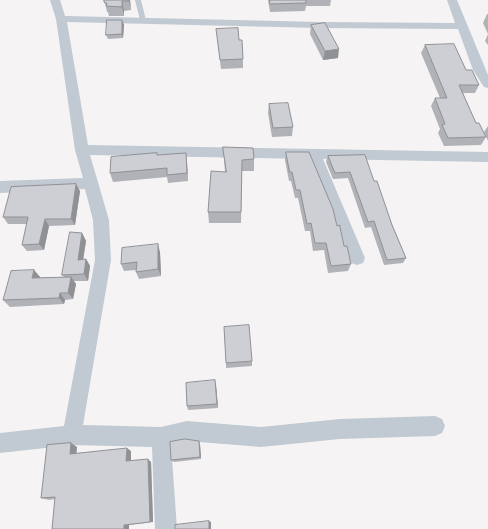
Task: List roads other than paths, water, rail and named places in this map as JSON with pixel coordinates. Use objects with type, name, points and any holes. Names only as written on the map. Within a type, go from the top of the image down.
[{"type":"street","points":[[55,0],[61,19],[82,150],[101,220],[103,260],[72,435]]},
{"type":"street","points":[[452,0],[479,70],[488,84]]},
{"type":"street","points":[[61,19],[320,25],[462,26]]},
{"type":"street","points":[[82,150],[488,157]]},
{"type":"street","points":[[314,154],[357,258]]},
{"type":"street","points":[[0,187],[92,183]]},
{"type":"street","points":[[0,443],[72,435],[161,437],[187,431],[261,438],[340,429],[435,426]]},
{"type":"street","points":[[161,437],[166,529]]},
{"type":"lane","points":[[138,0],[143,20]]}]
